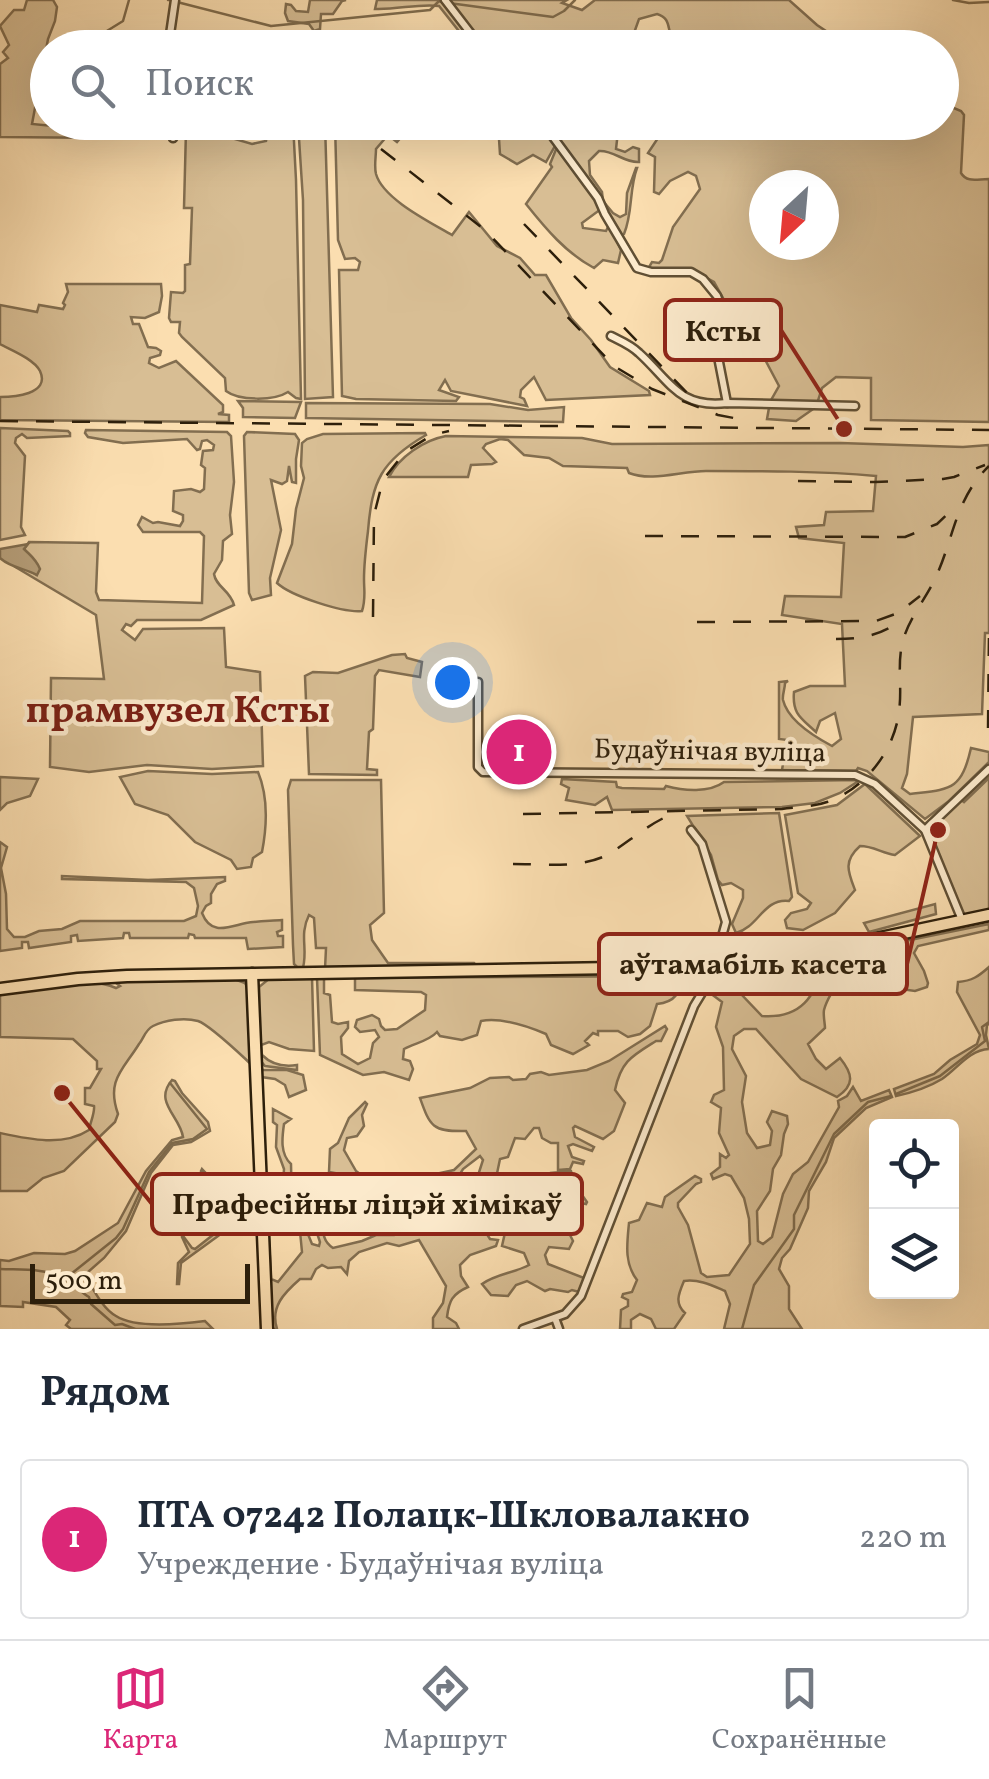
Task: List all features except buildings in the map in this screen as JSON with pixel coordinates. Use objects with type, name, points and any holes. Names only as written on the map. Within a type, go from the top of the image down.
[{"type":"main road","points":[[0,989],[100,977],[717,967],[766,962],[989,914]]},
{"type":"main road","points":[[252,974],[267,1329]]},
{"type":"street","points":[[170,30],[174,0]]},
{"type":"street","points":[[445,0],[468,30]]},
{"type":"street","points":[[555,140],[598,198],[637,268],[690,272],[703,279],[717,296],[721,306],[718,357],[726,403]]},
{"type":"street","points":[[611,336],[636,349],[692,402],[855,406]]},
{"type":"street","name":"Будаўнічая вуліца","points":[[478,682],[478,766],[483,772],[856,776],[875,784],[924,830],[962,920]]},
{"type":"street","points":[[924,830],[989,769]]},
{"type":"street","points":[[523,1329],[555,1318],[572,1308],[581,1296],[689,1017],[717,967],[726,922],[702,844],[691,830]]},
{"type":"street","points":[[555,1318],[559,1329]]},
{"type":"shaded area","points":[[27,0],[53,0],[57,7],[52,30],[30,30],[30,137],[0,137],[0,64],[8,58],[3,52],[9,45],[0,26],[14,10],[24,10]]},
{"type":"shaded area","points":[[310,0],[346,0],[333,14],[321,14],[317,30],[309,24],[288,21],[286,4],[296,11],[308,12]]},
{"type":"shaded area","points":[[377,0],[442,0],[466,30],[458,30],[439,6],[375,9]]},
{"type":"shaded area","points":[[447,0],[567,0],[562,3],[582,10],[595,0],[789,0],[824,30],[670,30],[665,18],[657,14],[639,19],[635,30],[471,30]]},
{"type":"shaded area","points":[[961,111],[961,173],[969,179],[989,179],[989,422],[871,420],[871,378],[836,377],[822,388],[816,407],[796,421],[767,419],[779,386],[761,352],[723,338],[728,307],[714,282],[692,270],[649,267],[662,260],[673,227],[700,189],[696,176],[688,172],[670,181],[659,194],[654,192],[655,157],[648,153],[657,140],[959,140]]},
{"type":"shaded area","points":[[186,140],[238,140],[252,144],[294,140],[301,399],[288,392],[257,399],[226,391],[225,378],[182,337],[180,322],[171,322],[169,318],[171,292],[185,291],[185,265],[190,264],[192,208],[184,208]]},
{"type":"shaded area","points":[[299,140],[325,140],[333,397],[305,399]]},
{"type":"shaded area","points":[[335,140],[384,140],[376,149],[375,165],[380,183],[388,192],[452,235],[469,212],[497,246],[520,258],[535,275],[546,275],[571,318],[610,367],[650,395],[546,400],[534,377],[521,390],[520,397],[527,406],[451,391],[445,380],[439,390],[459,397],[456,401],[342,396],[339,270],[358,270],[360,262],[345,259],[338,240]]},
{"type":"shaded area","points":[[499,140],[553,140],[556,144],[546,162],[533,155],[517,164],[500,154]]},
{"type":"shaded area","points":[[556,140],[617,140],[616,149],[639,149],[639,162],[599,151],[589,161],[590,175],[602,192],[603,201],[620,217],[626,214],[627,193],[637,168],[629,218],[621,236]]},
{"type":"shaded area","points":[[557,147],[601,209],[582,223],[583,228],[606,231],[609,225],[621,250],[618,263],[603,260],[594,268],[584,262],[557,240],[526,204],[552,167]]},
{"type":"shaded area","points":[[66,284],[161,284],[159,312],[145,318],[131,317],[133,324],[139,324],[148,347],[161,351],[149,363],[159,368],[176,361],[223,405],[223,412],[218,414],[229,415],[229,422],[0,420],[0,397],[29,393],[42,379],[33,363],[0,344],[0,305],[37,312],[39,305],[63,309]]},
{"type":"shaded area","points":[[238,401],[301,402],[295,418],[243,417]]},
{"type":"shaded area","points":[[306,403],[490,404],[528,410],[564,407],[563,422],[306,418]]},
{"type":"shaded area","points":[[0,428],[68,431],[70,436],[27,438],[22,434],[16,438],[15,443],[25,456],[21,527],[25,535],[0,540]]},
{"type":"shaded area","points":[[86,430],[227,432],[231,436],[232,534],[223,541],[222,560],[214,574],[234,605],[201,620],[137,620],[122,630],[135,640],[143,629],[224,628],[226,667],[260,672],[263,766],[212,769],[147,765],[89,772],[50,767],[51,678],[104,679],[96,615],[17,568],[35,574],[24,549],[29,542],[98,543],[99,600],[202,603],[204,536],[200,532],[143,532],[138,525],[142,517],[153,523],[180,526],[183,515],[173,511],[174,491],[204,489],[203,451],[213,450],[214,445],[202,441],[197,450],[187,439],[123,443],[88,437]]},
{"type":"shaded area","points":[[247,432],[295,434],[299,440],[296,483],[292,482],[289,466],[287,481],[282,484],[271,480],[281,530],[270,578],[271,595],[252,600],[244,436]]},
{"type":"shaded area","points":[[425,433],[389,464],[376,486],[362,611],[318,603],[277,583],[292,544],[304,478],[302,443],[323,434]]},
{"type":"shaded area","points":[[446,436],[582,438],[612,444],[989,445],[989,633],[985,633],[982,714],[913,717],[902,788],[910,794],[952,785],[963,773],[971,748],[989,752],[989,762],[925,819],[867,771],[782,770],[788,760],[788,740],[779,739],[779,682],[788,681],[783,698],[790,715],[832,746],[841,739],[835,713],[820,721],[816,732],[796,711],[794,692],[810,686],[845,686],[842,624],[782,615],[785,596],[841,597],[844,543],[799,538],[796,527],[824,525],[826,512],[873,511],[876,476],[706,471],[647,476],[629,473],[627,468],[563,466],[549,458],[524,455],[508,440],[500,439],[483,448],[496,462],[471,465],[468,477],[389,477],[413,451]]},
{"type":"shaded area","points":[[28,544],[24,549],[40,569],[37,575],[0,558],[0,549]]},
{"type":"shaded area","points":[[405,654],[422,662],[420,677],[379,670],[375,676],[367,769],[377,770],[377,775],[309,774],[305,676],[313,672],[338,673]]},
{"type":"shaded area","points":[[148,771],[258,772],[265,801],[265,832],[262,852],[253,858],[251,867],[237,869],[231,860],[195,842],[168,815],[135,804],[120,777]]},
{"type":"shaded area","points":[[0,777],[38,779],[30,796],[7,803],[0,810]]},
{"type":"shaded area","points":[[989,778],[989,911],[967,916],[962,913],[929,828]]},
{"type":"shaded area","points":[[562,779],[616,782],[622,788],[666,786],[696,790],[724,782],[857,782],[815,803],[782,807],[612,810],[607,797],[595,805],[566,800],[569,788],[561,784]]},
{"type":"shaded area","points":[[291,780],[381,780],[384,913],[370,925],[372,940],[388,963],[474,963],[478,967],[325,969],[326,948],[316,948],[314,918],[309,915],[303,968],[294,964],[288,790]]},
{"type":"shaded area","points":[[865,784],[920,836],[895,855],[860,846],[848,867],[855,890],[835,913],[803,930],[787,928],[785,920],[791,913],[807,909],[811,903],[798,893],[785,815],[837,805]]},
{"type":"shaded area","points":[[779,813],[792,897],[773,904],[736,933],[732,924],[743,890],[731,883],[722,885],[718,880],[711,855],[687,816]]},
{"type":"shaded area","points":[[0,842],[7,847],[1,868],[7,929],[14,937],[62,929],[80,921],[184,921],[196,916],[194,888],[186,882],[62,876],[148,880],[225,877],[202,913],[210,925],[221,928],[282,920],[282,930],[277,932],[283,936],[283,947],[248,949],[246,938],[195,938],[189,934],[188,938],[130,938],[129,933],[124,933],[123,938],[78,941],[77,935],[71,936],[71,942],[29,948],[28,942],[22,942],[22,948],[0,951]]},
{"type":"shaded area","points":[[935,904],[936,914],[869,932],[864,923]]},
{"type":"shaded area","points":[[989,924],[989,930],[918,946],[914,953],[928,983],[915,991],[879,986],[877,965],[861,963],[861,971],[844,974],[836,955]]},
{"type":"shaded area","points":[[827,962],[836,976],[835,986],[824,1010],[825,1028],[808,1044],[826,1069],[840,1058],[850,1074],[843,1093],[837,1097],[801,1079],[756,1029],[744,1029],[734,1036],[732,1049],[746,1076],[742,1102],[747,1133],[757,1148],[770,1145],[772,1131],[767,1122],[772,1111],[787,1116],[770,1191],[757,1211],[758,1241],[763,1244],[772,1237],[783,1194],[793,1174],[808,1162],[839,1107],[838,1101],[853,1087],[861,1101],[889,1090],[892,1097],[866,1108],[834,1138],[826,1162],[809,1191],[808,1208],[782,1258],[779,1269],[789,1286],[789,1309],[802,1329],[724,1329],[730,1304],[725,1291],[705,1283],[684,1281],[679,1302],[685,1313],[674,1329],[656,1329],[651,1319],[640,1314],[631,1320],[631,1329],[620,1329],[621,1310],[628,1306],[623,1294],[632,1292],[637,1280],[628,1260],[629,1223],[639,1220],[647,1203],[662,1207],[665,1197],[695,1176],[701,1179],[678,1207],[688,1225],[701,1273],[707,1277],[729,1275],[750,1244],[744,1198],[731,1176],[713,1179],[711,1174],[720,1167],[720,1154],[726,1158],[729,1155],[719,1133],[721,1108],[711,1102],[714,1095],[724,1090],[723,1047],[716,1027],[722,1002],[706,990],[714,979],[731,978],[732,988],[762,1016],[787,1014],[805,1003]]},
{"type":"shaded area","points":[[989,967],[989,1049],[969,1056],[937,1082],[896,1096],[894,1089],[934,1074],[977,1044],[980,1035],[957,992],[958,982],[975,978]]},
{"type":"shaded area","points":[[683,976],[676,996],[657,1004],[650,1026],[640,1034],[628,1037],[618,1031],[598,1031],[598,1035],[593,1033],[585,1041],[589,1045],[573,1054],[551,1045],[546,1034],[539,1031],[489,1020],[481,1021],[477,1035],[462,1040],[437,1032],[404,1049],[403,1059],[410,1061],[413,1069],[409,1080],[384,1072],[363,1075],[320,1055],[317,978],[324,978],[324,993],[330,995],[332,1022],[348,1022],[341,1037],[342,1054],[358,1064],[370,1058],[373,1043],[379,1037],[375,1030],[360,1032],[355,1027],[357,1020],[372,1015],[385,1030],[397,1029],[425,1010],[426,995],[355,990],[355,978]]},
{"type":"shaded area","points":[[312,977],[314,1051],[269,1042],[261,1045],[262,1055],[278,1064],[297,1065],[297,1070],[265,1066],[259,1059],[259,987],[270,978]]},
{"type":"shaded area","points":[[234,979],[248,988],[252,1065],[198,1021],[175,1020],[153,1026],[118,1076],[115,1122],[64,1171],[43,1178],[27,1191],[0,1191],[0,1133],[57,1140],[89,1130],[94,1106],[85,1104],[85,1088],[90,1088],[101,1069],[73,1039],[0,1037],[0,993],[75,982],[116,988],[119,981]]},
{"type":"shaded area","points":[[665,1026],[661,1041],[634,1055],[621,1072],[615,1090],[625,1103],[614,1131],[603,1139],[573,1128],[575,1137],[594,1147],[592,1151],[568,1146],[572,1157],[584,1161],[583,1164],[573,1162],[570,1169],[558,1170],[558,1143],[542,1138],[539,1128],[534,1128],[525,1139],[515,1138],[508,1157],[500,1159],[495,1183],[524,1188],[527,1201],[550,1188],[551,1173],[571,1171],[587,1202],[572,1201],[562,1218],[568,1221],[576,1214],[581,1217],[569,1233],[573,1241],[569,1249],[549,1247],[545,1255],[548,1264],[584,1278],[579,1292],[545,1291],[527,1281],[516,1285],[508,1296],[491,1295],[482,1284],[529,1265],[524,1253],[502,1246],[509,1215],[499,1218],[491,1211],[488,1189],[473,1191],[483,1160],[480,1156],[463,1169],[455,1182],[438,1189],[429,1204],[431,1225],[435,1227],[447,1219],[469,1221],[470,1226],[483,1228],[490,1239],[498,1240],[496,1246],[470,1255],[460,1265],[468,1287],[452,1299],[447,1317],[459,1329],[433,1329],[433,1318],[443,1303],[446,1286],[419,1240],[399,1246],[387,1243],[359,1252],[349,1261],[347,1274],[341,1267],[322,1265],[311,1279],[300,1279],[284,1295],[275,1314],[277,1329],[269,1329],[260,1075],[262,1070],[287,1070],[303,1075],[306,1090],[289,1097],[285,1085],[261,1077],[271,1279],[278,1282],[302,1252],[299,1221],[282,1201],[284,1169],[276,1147],[273,1109],[291,1119],[284,1124],[282,1140],[291,1164],[292,1209],[301,1217],[312,1244],[319,1246],[320,1242],[316,1230],[317,1201],[323,1233],[333,1248],[376,1235],[420,1230],[424,1213],[420,1183],[427,1176],[454,1170],[476,1149],[466,1131],[434,1125],[420,1098],[470,1088],[490,1078],[526,1079],[541,1072],[549,1075],[587,1070]]},
{"type":"shaded area","points":[[172,1080],[208,1122],[210,1131],[191,1142],[173,1145],[151,1173],[126,1231],[86,1277],[107,1308],[125,1320],[159,1325],[205,1321],[213,1329],[71,1329],[66,1325],[70,1320],[56,1307],[23,1302],[23,1307],[0,1306],[0,1260],[75,1251],[118,1223],[146,1171],[172,1140],[183,1137],[166,1102]]},
{"type":"shaded area","points":[[365,1102],[364,1126],[357,1136],[347,1138],[344,1150],[356,1171],[390,1197],[417,1198],[418,1202],[392,1204],[351,1176],[329,1172],[330,1149],[338,1143],[349,1118]]},
{"type":"shaded area","points":[[202,1169],[258,1227],[258,1237],[240,1220],[181,1263],[177,1284],[178,1263],[189,1252],[182,1237],[195,1249],[238,1212]]},
{"type":"waterway","points":[[108,30],[123,21],[129,0]]},
{"type":"waterway","points":[[449,3],[553,17],[575,0]]},
{"type":"waterway","points":[[953,0],[989,2]]},
{"type":"waterway","points":[[177,2],[271,26],[430,10],[442,2]]},
{"type":"waterway","points":[[896,1094],[940,1076],[985,1041],[982,1027],[989,1022]]},
{"type":"waterway","points":[[66,1278],[116,1238],[149,1172],[172,1143],[193,1139],[207,1129],[170,1083]]},
{"type":"waterway","points":[[742,1329],[754,1285],[794,1229],[794,1215],[834,1134],[868,1102],[891,1096]]},
{"type":"waterway","points":[[0,1269],[39,1271],[61,1277],[89,1297],[91,1304],[115,1325],[135,1329]]},
{"type":"railway","points":[[381,149],[485,230],[614,366],[652,389],[718,415],[739,419]]},
{"type":"railway","points":[[524,224],[694,400]]},
{"type":"railway","points":[[0,421],[989,430]]},
{"type":"railway","points":[[373,617],[374,515],[383,480],[405,452],[432,435],[449,431]]},
{"type":"railway","points":[[798,481],[943,479],[985,465]]},
{"type":"railway","points":[[523,814],[782,809],[822,804],[854,788],[876,766],[891,740],[899,711],[900,658],[906,631],[941,566],[968,493],[989,466]]},
{"type":"railway","points":[[645,536],[905,537],[937,524],[958,504]]},
{"type":"railway","points":[[697,622],[876,621],[898,613],[920,596]]},
{"type":"railway","points":[[836,639],[864,637],[891,627]]},
{"type":"railway","points":[[988,728],[989,632]]},
{"type":"railway","points":[[513,864],[562,865],[598,859],[670,815]]},
{"type":"place","name":"Ксты","points":[[844,429]]},
{"type":"place","name":"ПТА 07242 Полацк-Шкловалакно","points":[[519,752]]},
{"type":"place","name":"аўтамабіль касета","points":[[938,830]]},
{"type":"place","name":"Прафесійны ліцэй хімікаў","points":[[62,1093]]},
{"type":"district","name":"прамвузел Ксты","points":[[178,712]]}]
